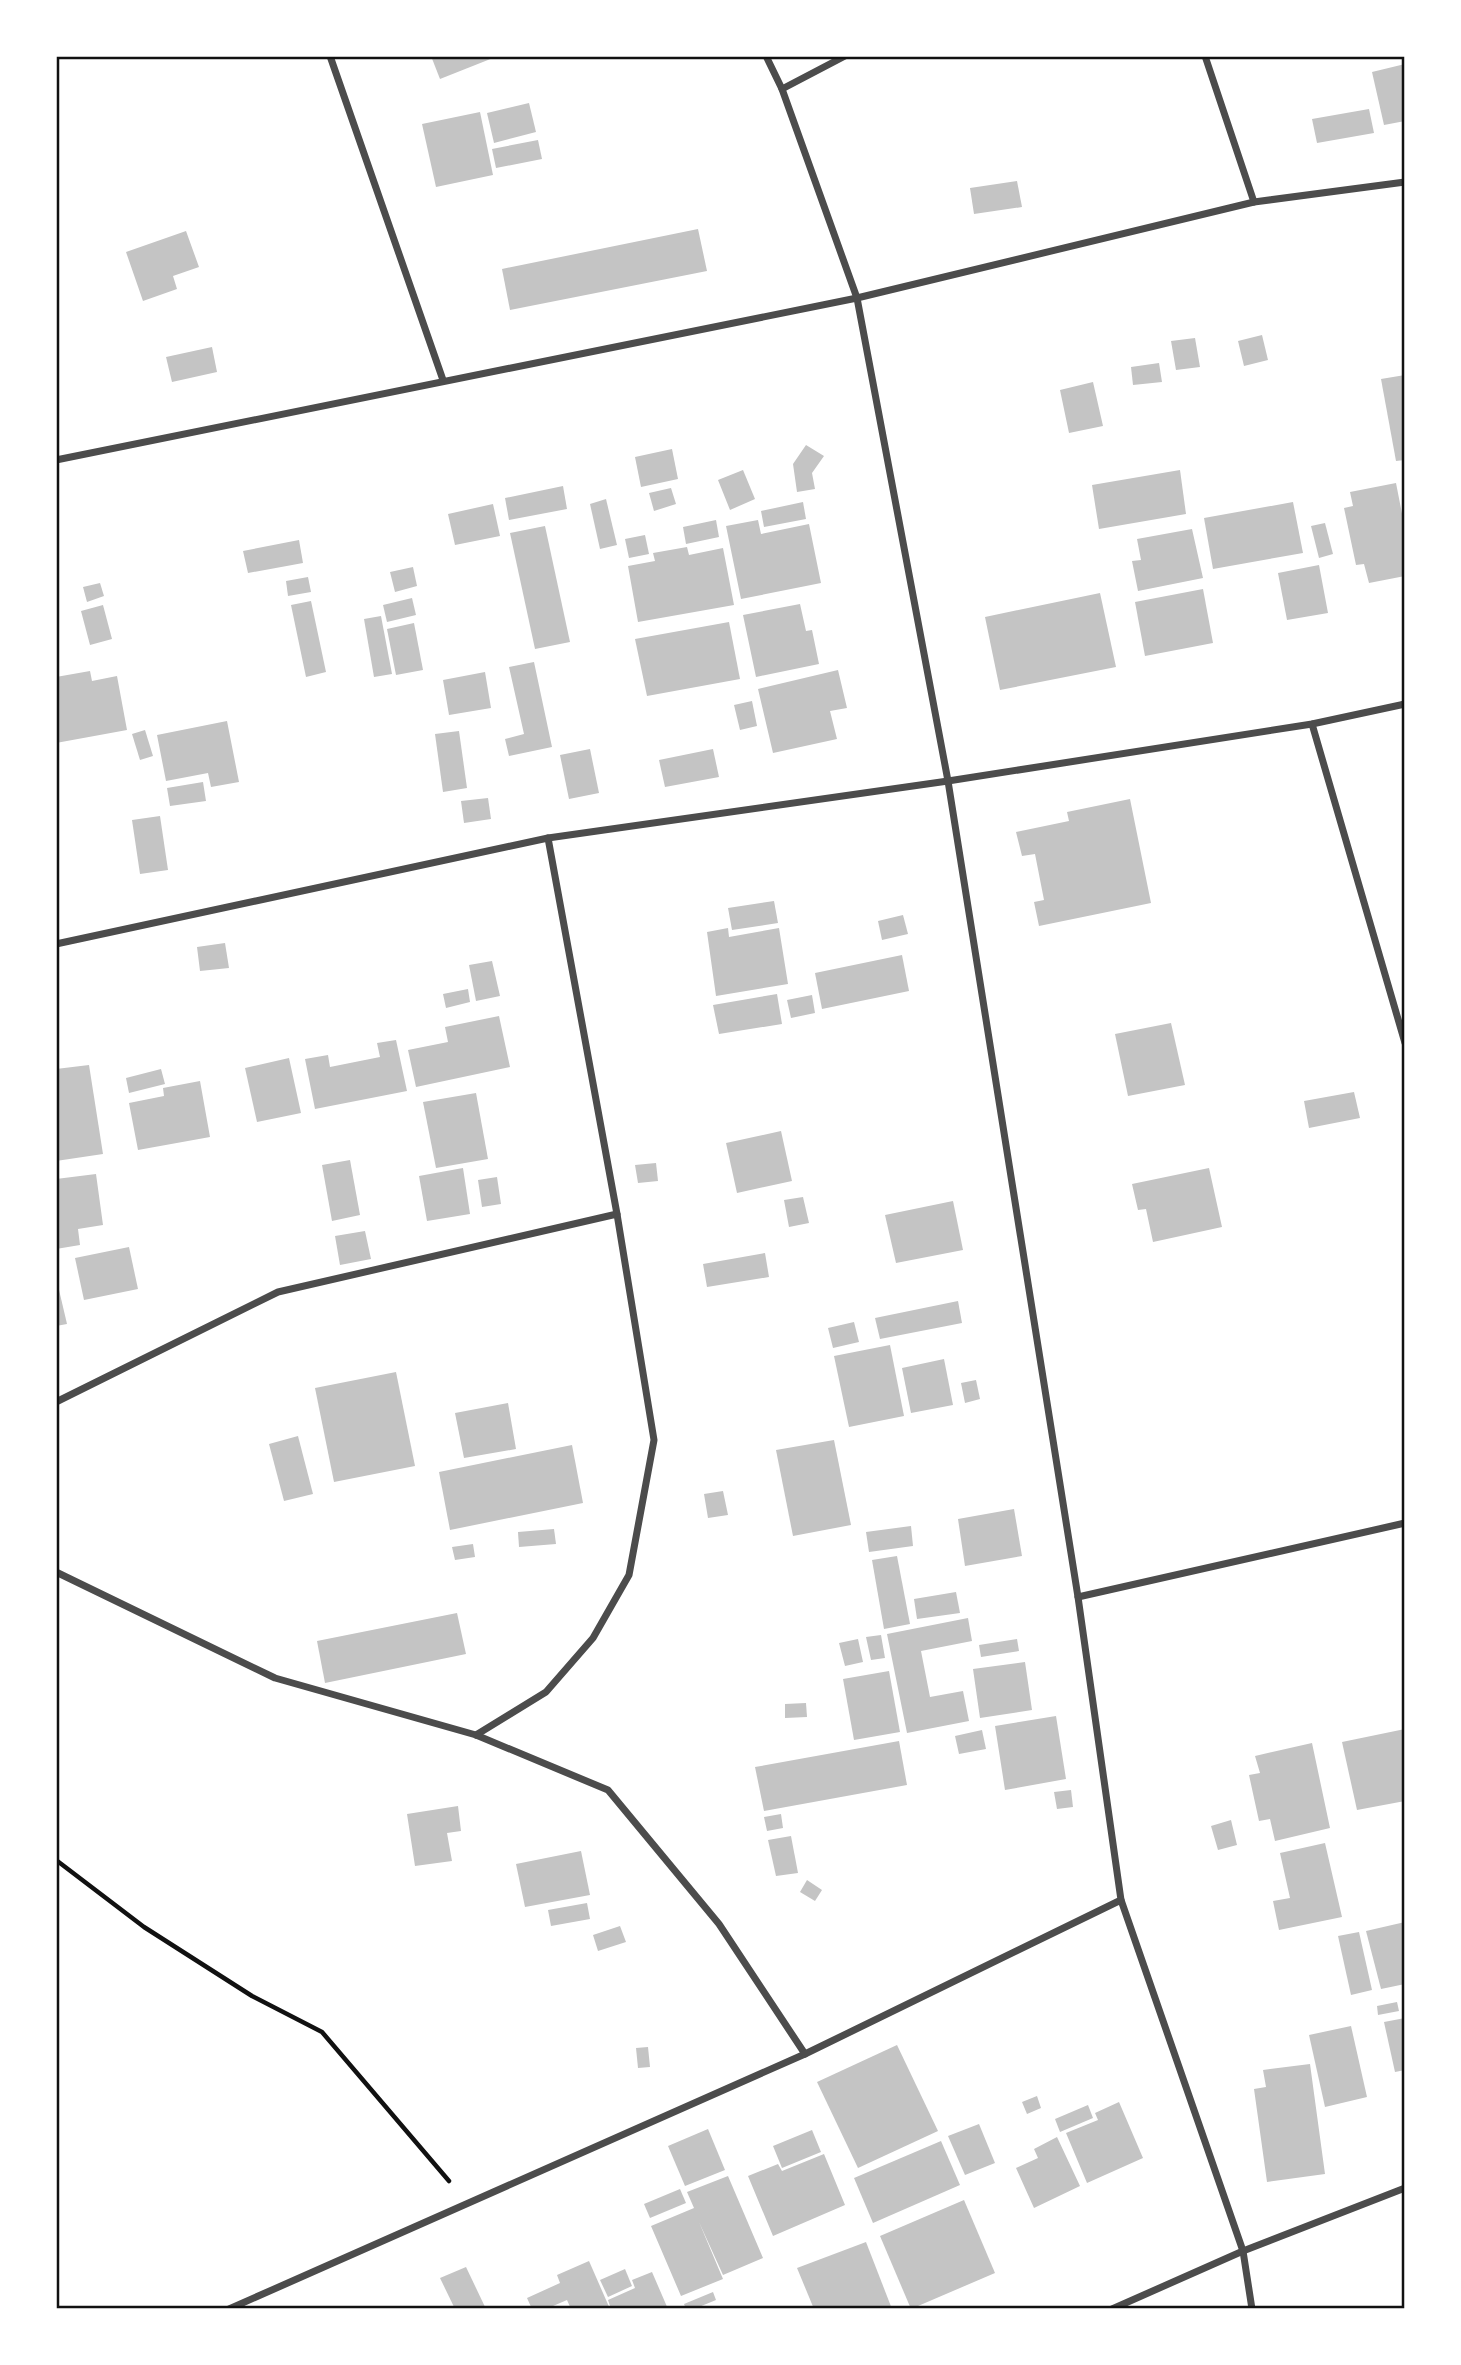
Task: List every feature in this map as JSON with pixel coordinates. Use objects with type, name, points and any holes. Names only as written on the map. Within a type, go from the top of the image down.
[{"type":"street","points":[[330,56],[443,380]]},
{"type":"street","points":[[766,56],[782,89],[857,298],[948,781],[1078,1597],[1121,1900],[1243,2251],[1252,2309]]},
{"type":"street","points":[[782,89],[845,56]]},
{"type":"street","points":[[1205,56],[1254,202]]},
{"type":"street","points":[[56,460],[857,298],[1254,202],[1405,182]]},
{"type":"street","points":[[56,944],[548,838],[948,781],[1312,724],[1405,704]]},
{"type":"street","points":[[1312,724],[1405,1043]]},
{"type":"street","points":[[476,1735],[546,1692],[593,1638],[629,1575],[654,1440],[617,1214],[548,838]]},
{"type":"street","points":[[56,1402],[278,1292],[617,1214]]},
{"type":"street","points":[[1078,1597],[1405,1523]]},
{"type":"street","points":[[56,1572],[275,1678],[476,1735],[608,1790],[719,1924],[805,2054]]},
{"type":"street","points":[[229,2309],[805,2054],[1121,1900]]},
{"type":"street","points":[[1112,2309],[1243,2251],[1405,2188]]},
{"type":"path","points":[[56,1860],[144,1927],[252,1996],[322,2032],[468,2203]]},
{"type":"building","points":[[431,56],[498,56],[440,79]]},
{"type":"building","points":[[1405,64],[1405,121],[1384,125],[1372,72]]},
{"type":"building","points":[[529,103],[536,132],[494,143],[487,113]]},
{"type":"building","points":[[1369,109],[1374,133],[1317,143],[1312,119]]},
{"type":"building","points":[[480,112],[493,175],[436,187],[422,124]]},
{"type":"building","points":[[538,140],[542,159],[496,168],[492,149]]},
{"type":"building","points":[[1017,181],[1022,207],[974,214],[970,188]]},
{"type":"building","points":[[698,229],[707,271],[510,310],[502,269]]},
{"type":"building","points":[[186,231],[199,267],[173,276],[177,289],[143,301],[126,252]]},
{"type":"building","points":[[1262,335],[1268,360],[1244,366],[1238,341]]},
{"type":"building","points":[[1195,338],[1200,367],[1176,370],[1171,341]]},
{"type":"building","points":[[212,347],[217,372],[172,382],[166,357]]},
{"type":"building","points":[[1159,363],[1162,382],[1133,385],[1131,367]]},
{"type":"building","points":[[1405,375],[1405,460],[1396,461],[1381,379]]},
{"type":"building","points":[[1093,382],[1103,426],[1069,433],[1060,390]]},
{"type":"building","points":[[806,445],[824,456],[812,473],[815,489],[797,492],[793,464]]},
{"type":"building","points":[[672,449],[678,479],[641,487],[635,457]]},
{"type":"building","points":[[743,470],[755,499],[730,510],[718,480]]},
{"type":"building","points":[[1180,470],[1186,514],[1099,529],[1092,485]]},
{"type":"building","points":[[1396,483],[1405,529],[1405,576],[1369,583],[1364,564],[1356,565],[1344,508],[1353,506],[1350,492]]},
{"type":"building","points":[[563,486],[567,509],[509,520],[505,498]]},
{"type":"building","points":[[671,488],[676,504],[654,511],[649,493]]},
{"type":"building","points":[[606,499],[617,545],[600,549],[590,504]]},
{"type":"building","points":[[803,502],[806,519],[764,527],[761,511]]},
{"type":"building","points":[[1293,502],[1303,553],[1213,569],[1204,518]]},
{"type":"building","points":[[493,504],[500,536],[455,545],[448,514]]},
{"type":"building","points":[[716,520],[719,537],[686,544],[683,527]]},
{"type":"building","points":[[758,520],[761,534],[809,524],[821,583],[741,599],[726,526]]},
{"type":"building","points":[[1325,523],[1333,554],[1319,558],[1311,526]]},
{"type":"building","points":[[545,526],[570,642],[535,649],[510,533]]},
{"type":"building","points":[[1192,529],[1203,578],[1138,591],[1132,561],[1141,560],[1137,539]]},
{"type":"building","points":[[645,535],[649,554],[629,558],[625,539]]},
{"type":"building","points":[[299,540],[303,563],[248,573],[243,551]]},
{"type":"building","points":[[687,547],[689,555],[723,548],[734,605],[638,622],[628,566],[655,561],[653,553]]},
{"type":"building","points":[[1319,565],[1328,613],[1287,620],[1278,573]]},
{"type":"building","points":[[413,567],[417,586],[395,592],[390,572]]},
{"type":"building","points":[[308,577],[311,592],[288,596],[286,581]]},
{"type":"building","points":[[100,583],[104,596],[87,602],[83,587]]},
{"type":"building","points":[[1203,589],[1213,643],[1145,656],[1135,602]]},
{"type":"building","points":[[1100,593],[1116,667],[1000,690],[985,617]]},
{"type":"building","points":[[412,598],[416,615],[387,622],[383,605]]},
{"type":"building","points":[[311,601],[326,672],[306,677],[291,605]]},
{"type":"building","points":[[800,604],[806,631],[812,630],[819,664],[756,677],[743,615]]},
{"type":"building","points":[[103,605],[112,639],[90,645],[81,611]]},
{"type":"building","points":[[381,616],[392,674],[374,677],[364,619]]},
{"type":"building","points":[[729,622],[740,679],[647,696],[635,639]]},
{"type":"building","points":[[414,623],[423,670],[396,675],[387,629]]},
{"type":"building","points":[[534,662],[552,747],[509,756],[505,739],[524,734],[509,667]]},
{"type":"building","points":[[838,670],[847,708],[830,711],[837,739],[773,753],[758,689]]},
{"type":"building","points":[[90,671],[92,681],[117,676],[127,730],[56,743],[56,677]]},
{"type":"building","points":[[485,672],[491,708],[449,715],[443,680]]},
{"type":"building","points":[[752,701],[757,726],[740,730],[734,705]]},
{"type":"building","points":[[227,721],[239,782],[211,787],[208,773],[166,781],[157,735]]},
{"type":"building","points":[[145,730],[153,756],[140,760],[132,734]]},
{"type":"building","points":[[459,731],[467,788],[443,792],[435,734]]},
{"type":"building","points":[[590,749],[599,793],[569,799],[560,755]]},
{"type":"building","points":[[713,749],[719,777],[665,787],[659,760]]},
{"type":"building","points":[[203,782],[206,801],[170,806],[167,788]]},
{"type":"building","points":[[488,798],[491,819],[464,823],[461,801]]},
{"type":"building","points":[[1130,799],[1151,903],[1039,926],[1034,902],[1044,900],[1035,854],[1022,856],[1016,832],[1069,821],[1067,812]]},
{"type":"building","points":[[160,816],[168,870],[140,874],[132,820]]},
{"type":"building","points":[[774,901],[778,923],[732,930],[728,908]]},
{"type":"building","points":[[903,915],[908,934],[882,940],[878,921]]},
{"type":"building","points":[[728,928],[729,937],[779,928],[788,984],[716,996],[707,932]]},
{"type":"building","points":[[225,943],[229,968],[200,971],[197,947]]},
{"type":"building","points":[[902,955],[909,991],[822,1009],[815,973]]},
{"type":"building","points":[[492,961],[500,996],[476,1001],[469,965]]},
{"type":"building","points":[[468,989],[470,1002],[446,1008],[443,994]]},
{"type":"building","points":[[777,994],[782,1024],[719,1034],[713,1005]]},
{"type":"building","points":[[812,995],[815,1013],[791,1018],[787,1000]]},
{"type":"building","points":[[499,1016],[510,1067],[416,1087],[408,1050],[448,1042],[445,1027]]},
{"type":"building","points":[[1171,1023],[1185,1085],[1128,1096],[1115,1034]]},
{"type":"building","points":[[396,1040],[407,1091],[315,1109],[305,1059],[328,1055],[330,1067],[380,1057],[377,1043]]},
{"type":"building","points":[[289,1058],[301,1113],[257,1122],[245,1068]]},
{"type":"building","points":[[89,1065],[103,1154],[56,1161],[56,1069]]},
{"type":"building","points":[[161,1069],[165,1084],[129,1093],[126,1078]]},
{"type":"building","points":[[200,1081],[210,1137],[138,1150],[129,1103],[164,1096],[163,1088]]},
{"type":"building","points":[[1354,1092],[1360,1118],[1309,1128],[1304,1101]]},
{"type":"building","points":[[476,1093],[488,1159],[436,1168],[423,1102]]},
{"type":"building","points":[[781,1131],[792,1181],[737,1193],[726,1143]]},
{"type":"building","points":[[350,1160],[360,1215],[332,1221],[322,1165]]},
{"type":"building","points":[[656,1163],[658,1181],[638,1183],[635,1165]]},
{"type":"building","points":[[463,1168],[470,1214],[427,1221],[419,1176]]},
{"type":"building","points":[[1209,1168],[1222,1227],[1153,1242],[1146,1209],[1138,1210],[1132,1184]]},
{"type":"building","points":[[96,1174],[103,1225],[78,1229],[80,1245],[56,1249],[56,1179]]},
{"type":"building","points":[[497,1177],[501,1204],[482,1207],[478,1180]]},
{"type":"building","points":[[803,1197],[809,1223],[789,1227],[784,1200]]},
{"type":"building","points":[[953,1201],[963,1250],[896,1263],[885,1215]]},
{"type":"building","points":[[365,1231],[371,1259],[340,1265],[335,1236]]},
{"type":"building","points":[[129,1247],[138,1289],[84,1300],[75,1258]]},
{"type":"building","points":[[765,1253],[769,1277],[707,1287],[703,1264]]},
{"type":"building","points":[[56,1277],[67,1324],[56,1326]]},
{"type":"building","points":[[958,1301],[962,1323],[880,1339],[875,1318]]},
{"type":"building","points":[[854,1322],[859,1342],[833,1348],[828,1328]]},
{"type":"building","points":[[890,1345],[904,1416],[849,1427],[834,1356]]},
{"type":"building","points":[[944,1359],[953,1405],[911,1413],[902,1368]]},
{"type":"building","points":[[396,1372],[415,1466],[334,1482],[315,1388]]},
{"type":"building","points":[[976,1380],[980,1399],[965,1403],[961,1383]]},
{"type":"building","points":[[508,1403],[516,1449],[464,1458],[455,1413]]},
{"type":"building","points":[[298,1436],[313,1494],[284,1501],[269,1444]]},
{"type":"building","points":[[834,1440],[851,1525],[793,1536],[776,1450]]},
{"type":"building","points":[[572,1445],[583,1503],[450,1530],[439,1472]]},
{"type":"building","points":[[723,1491],[728,1515],[708,1518],[704,1494]]},
{"type":"building","points":[[1014,1509],[1022,1556],[965,1566],[958,1519]]},
{"type":"building","points":[[911,1526],[913,1546],[869,1552],[866,1532]]},
{"type":"building","points":[[554,1529],[556,1544],[519,1547],[518,1532]]},
{"type":"building","points":[[473,1544],[475,1557],[455,1560],[452,1547]]},
{"type":"building","points":[[897,1556],[910,1624],[884,1629],[872,1560]]},
{"type":"building","points":[[956,1592],[960,1613],[917,1619],[914,1599]]},
{"type":"building","points":[[457,1613],[466,1654],[325,1683],[317,1641]]},
{"type":"building","points":[[968,1618],[972,1641],[921,1651],[930,1697],[963,1691],[969,1721],[907,1733],[887,1634]]},
{"type":"building","points":[[881,1635],[885,1658],[871,1660],[866,1637]]},
{"type":"building","points":[[858,1639],[863,1662],[845,1666],[839,1643]]},
{"type":"building","points":[[1017,1639],[1019,1651],[981,1657],[979,1645]]},
{"type":"building","points":[[1025,1662],[1032,1710],[980,1718],[973,1669]]},
{"type":"building","points":[[889,1671],[900,1732],[854,1740],[843,1679]]},
{"type":"building","points":[[806,1703],[807,1717],[785,1718],[785,1704]]},
{"type":"building","points":[[1056,1716],[1066,1779],[1005,1790],[995,1726]]},
{"type":"building","points":[[1405,1729],[1405,1801],[1357,1810],[1342,1742]]},
{"type":"building","points":[[982,1730],[986,1749],[959,1754],[955,1736]]},
{"type":"building","points":[[899,1741],[907,1785],[764,1811],[755,1767]]},
{"type":"building","points":[[1312,1743],[1330,1828],[1275,1841],[1270,1819],[1259,1821],[1249,1775],[1260,1773],[1255,1756]]},
{"type":"building","points":[[1071,1790],[1073,1807],[1057,1809],[1054,1792]]},
{"type":"building","points":[[458,1806],[461,1831],[447,1833],[452,1861],[415,1866],[407,1814]]},
{"type":"building","points":[[781,1814],[783,1828],[767,1831],[764,1817]]},
{"type":"building","points":[[1231,1820],[1237,1845],[1218,1850],[1211,1826]]},
{"type":"building","points":[[791,1836],[798,1873],[776,1876],[768,1840]]},
{"type":"building","points":[[1325,1843],[1342,1917],[1279,1930],[1273,1901],[1290,1898],[1280,1853]]},
{"type":"building","points":[[581,1851],[590,1895],[525,1907],[516,1864]]},
{"type":"building","points":[[807,1880],[822,1890],[815,1901],[800,1892]]},
{"type":"building","points":[[587,1903],[590,1919],[551,1926],[548,1910]]},
{"type":"building","points":[[1405,1922],[1405,1984],[1381,1989],[1366,1931]]},
{"type":"building","points":[[620,1926],[626,1942],[598,1951],[593,1935]]},
{"type":"building","points":[[1359,1932],[1372,1990],[1351,1995],[1338,1936]]},
{"type":"building","points":[[1397,2002],[1399,2011],[1378,2015],[1377,2006]]},
{"type":"building","points":[[1405,2018],[1405,2070],[1395,2072],[1384,2022]]},
{"type":"building","points":[[1351,2026],[1367,2097],[1325,2107],[1309,2035]]},
{"type":"building","points":[[897,2045],[938,2131],[858,2168],[817,2082]]},
{"type":"building","points":[[648,2047],[650,2067],[638,2068],[636,2048]]},
{"type":"building","points":[[1310,2064],[1325,2174],[1267,2182],[1254,2089],[1266,2087],[1263,2070]]},
{"type":"building","points":[[1037,2096],[1041,2108],[1027,2114],[1022,2102]]},
{"type":"building","points":[[1119,2102],[1143,2158],[1087,2183],[1066,2133],[1098,2120],[1095,2113]]},
{"type":"building","points":[[1088,2105],[1093,2118],[1060,2132],[1055,2119]]},
{"type":"building","points":[[979,2124],[995,2163],[965,2175],[948,2136]]},
{"type":"building","points":[[708,2129],[725,2170],[685,2186],[668,2146]]},
{"type":"building","points":[[812,2130],[821,2152],[782,2168],[773,2146]]},
{"type":"building","points":[[1057,2137],[1080,2186],[1034,2208],[1016,2168],[1038,2158],[1034,2149]]},
{"type":"building","points":[[941,2141],[960,2185],[873,2223],[854,2178]]},
{"type":"building","points":[[824,2154],[845,2205],[773,2236],[748,2176],[778,2164],[782,2171]]},
{"type":"building","points":[[728,2176],[763,2258],[723,2275],[699,2222],[723,2279],[681,2296],[651,2226],[694,2208],[687,2192]]},
{"type":"building","points":[[680,2189],[686,2203],[650,2218],[644,2204]]},
{"type":"building","points":[[964,2200],[995,2273],[911,2309],[880,2236]]},
{"type":"building","points":[[866,2242],[892,2309],[814,2309],[797,2268]]},
{"type":"building","points":[[589,2261],[610,2309],[571,2309],[567,2300],[546,2309],[532,2309],[527,2298],[560,2283],[557,2275]]},
{"type":"building","points":[[466,2267],[486,2309],[455,2309],[440,2278]]},
{"type":"building","points":[[625,2269],[632,2286],[608,2297],[600,2280]]},
{"type":"building","points":[[652,2272],[668,2309],[611,2309],[608,2300],[635,2288],[632,2280]]},
{"type":"building","points":[[713,2292],[716,2300],[694,2309],[686,2309],[684,2304]]}]
